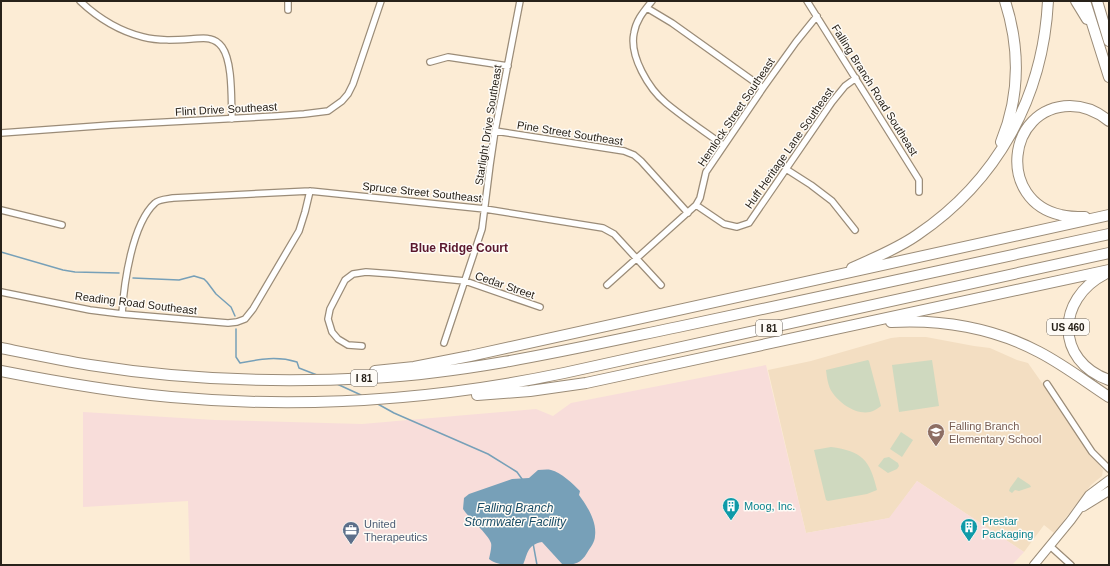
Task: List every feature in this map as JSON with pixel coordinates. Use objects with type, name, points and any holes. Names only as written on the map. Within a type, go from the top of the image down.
[{"type":"highway","points":[[989,167],[1005,132],[1015,91],[1017,69],[1016,50],[1013,28],[1005,1]]},
{"type":"highway","points":[[836,276],[890,251],[916,236],[950,209],[975,185],[989,167],[1006,144],[1022,115],[1032,88],[1043,46],[1048,1]]},
{"type":"highway","points":[[1076,1],[1096,37]]},
{"type":"highway","points":[[1085,1],[1109,77]]},
{"type":"highway","points":[[1097,1],[1109,41]]},
{"type":"highway","points":[[1105,216],[1062,215],[1043,208],[1034,202],[1026,193],[1018,172],[1016,158],[1020,143],[1027,130],[1039,117],[1051,110],[1065,106],[1080,107],[1094,111],[1109,121]]},
{"type":"highway","points":[[209,378],[347,372],[414,367],[484,353],[1105,216]]},
{"type":"highway","name":"I 81","points":[[1,348],[96,366],[141,372],[209,378],[261,380],[350,379],[436,372],[537,356],[1109,234]]},
{"type":"highway","name":"I 81","points":[[1,371],[107,390],[207,400],[318,402],[427,396],[512,384],[564,374],[1109,253]]},
{"type":"highway","points":[[427,396],[530,391],[586,383],[1109,271]]},
{"type":"highway","name":"US 460","points":[[1109,271],[1094,280],[1081,292],[1072,307],[1068,323],[1070,340],[1077,357],[1083,365],[1092,372],[1109,380]]},
{"type":"highway","points":[[859,324],[923,321],[957,325],[989,332],[1021,343],[1038,352],[1109,397]]},
{"type":"street","points":[[80,1],[96,16],[112,25],[142,37],[156,40],[208,38],[216,41],[221,46],[228,58],[232,119]]},
{"type":"street","points":[[288,1],[288,10]]},
{"type":"street","name":"Flint Drive Southeast","points":[[1,133],[111,125],[232,119],[328,111],[342,101],[348,94],[381,1]]},
{"type":"street","name":"Starlight Drive Southeast","points":[[444,343],[482,229],[495,131],[520,1]]},
{"type":"street","points":[[652,1],[638,19],[634,32],[633,44],[636,57],[647,80],[665,102],[723,145]]},
{"type":"street","name":"Falling Branch Road Southeast","points":[[807,1],[919,180],[919,192]]},
{"type":"street","points":[[647,8],[763,88]]},
{"type":"street","name":"Hemlock Street Southeast","points":[[607,284],[637,259],[696,205],[700,198],[706,172],[723,145],[796,42],[817,16]]},
{"type":"street","points":[[430,62],[448,57],[508,66]]},
{"type":"street","name":"Huff Heritage Lane Southeast","points":[[696,205],[724,224],[737,227],[749,223],[836,96],[845,86],[856,78]]},
{"type":"street","name":"Pine Street Southeast","points":[[495,131],[624,151],[634,155],[688,213]]},
{"type":"street","points":[[786,169],[832,201],[855,230]]},
{"type":"street","name":"Spruce Street Southeast","points":[[122,314],[123,295],[129,258],[146,214],[156,202],[173,198],[310,191],[485,209],[603,228],[614,234],[661,285]]},
{"type":"street","name":"Reading Road Southeast","points":[[1,292],[90,310],[228,323],[237,322],[245,319],[253,309],[299,231],[310,191]]},
{"type":"street","points":[[1,210],[62,225]]},
{"type":"street","name":"Cedar Street","points":[[362,346],[348,345],[338,339],[332,332],[328,319],[330,309],[345,280],[354,274],[366,272],[465,282],[540,307]]},
{"type":"street","points":[[1047,384],[1092,452],[1109,470]]},
{"type":"street","points":[[1034,565],[1090,495],[1109,480]]},
{"type":"street","points":[[1079,510],[1109,491]]},
{"type":"street","points":[[1050,546],[1071,565]]},
{"type":"shaded area","name":"Falling Branch Elementary School","points":[[926,337],[990,348],[1017,360],[1028,363],[1103,470],[1102,476],[1091,485],[1054,533],[1044,525],[1024,552],[917,481],[890,518],[806,533],[768,370],[811,361],[891,338]]},
{"type":"shaded area","points":[[766,365],[806,533],[889,518],[917,481],[1024,552],[1012,565],[190,565],[188,501],[83,507],[83,412],[215,420],[362,424],[536,409],[553,416],[571,403]]},
{"type":"green space","points":[[868,360],[881,406],[871,412],[859,412],[843,404],[835,396],[827,379],[826,370]]},
{"type":"green space","points":[[932,360],[939,406],[899,412],[892,365]]},
{"type":"green space","points":[[901,432],[913,440],[902,457],[890,449]]},
{"type":"green space","points":[[831,447],[850,451],[863,459],[868,464],[877,490],[867,494],[828,501],[826,500],[814,450]]},
{"type":"green space","points":[[889,457],[898,463],[899,466],[897,469],[888,473],[878,466],[884,458]]},
{"type":"green space","points":[[1018,477],[1031,487],[1019,491],[1015,490],[1012,493],[1009,491],[1010,488]]},
{"type":"water","name":"Falling Branch Stormwater Facility","points":[[538,470],[549,470],[559,473],[580,491],[579,495],[593,519],[595,538],[593,543],[582,559],[571,565],[563,565],[542,542],[531,547],[527,553],[523,565],[505,565],[496,563],[489,559],[491,543],[486,535],[463,509],[464,498],[469,494],[512,479],[529,478]]},
{"type":"waterway","points":[[1,252],[63,270],[75,272],[119,273]]},
{"type":"waterway","points":[[133,278],[179,280],[194,276],[204,279],[216,294],[231,307],[235,316]]},
{"type":"waterway","points":[[236,329],[236,357],[240,363],[269,359],[290,360],[297,362],[299,368],[317,375]]},
{"type":"waterway","points":[[337,384],[361,395]]},
{"type":"waterway","points":[[376,403],[394,413],[488,454],[517,472],[522,479]]},
{"type":"waterway","points":[[533,543],[537,565]]},
{"type":"place","name":"Falling Branch Elementary School","points":[[936,447]]},
{"type":"place","name":"Moog, Inc.","points":[[731,521]]},
{"type":"place","name":"Prestar Packaging","points":[[969,542]]},
{"type":"place","name":"United Therapeutics","points":[[351,545]]},
{"type":"district","name":"Blue Ridge Court","points":[[459,248]]}]
